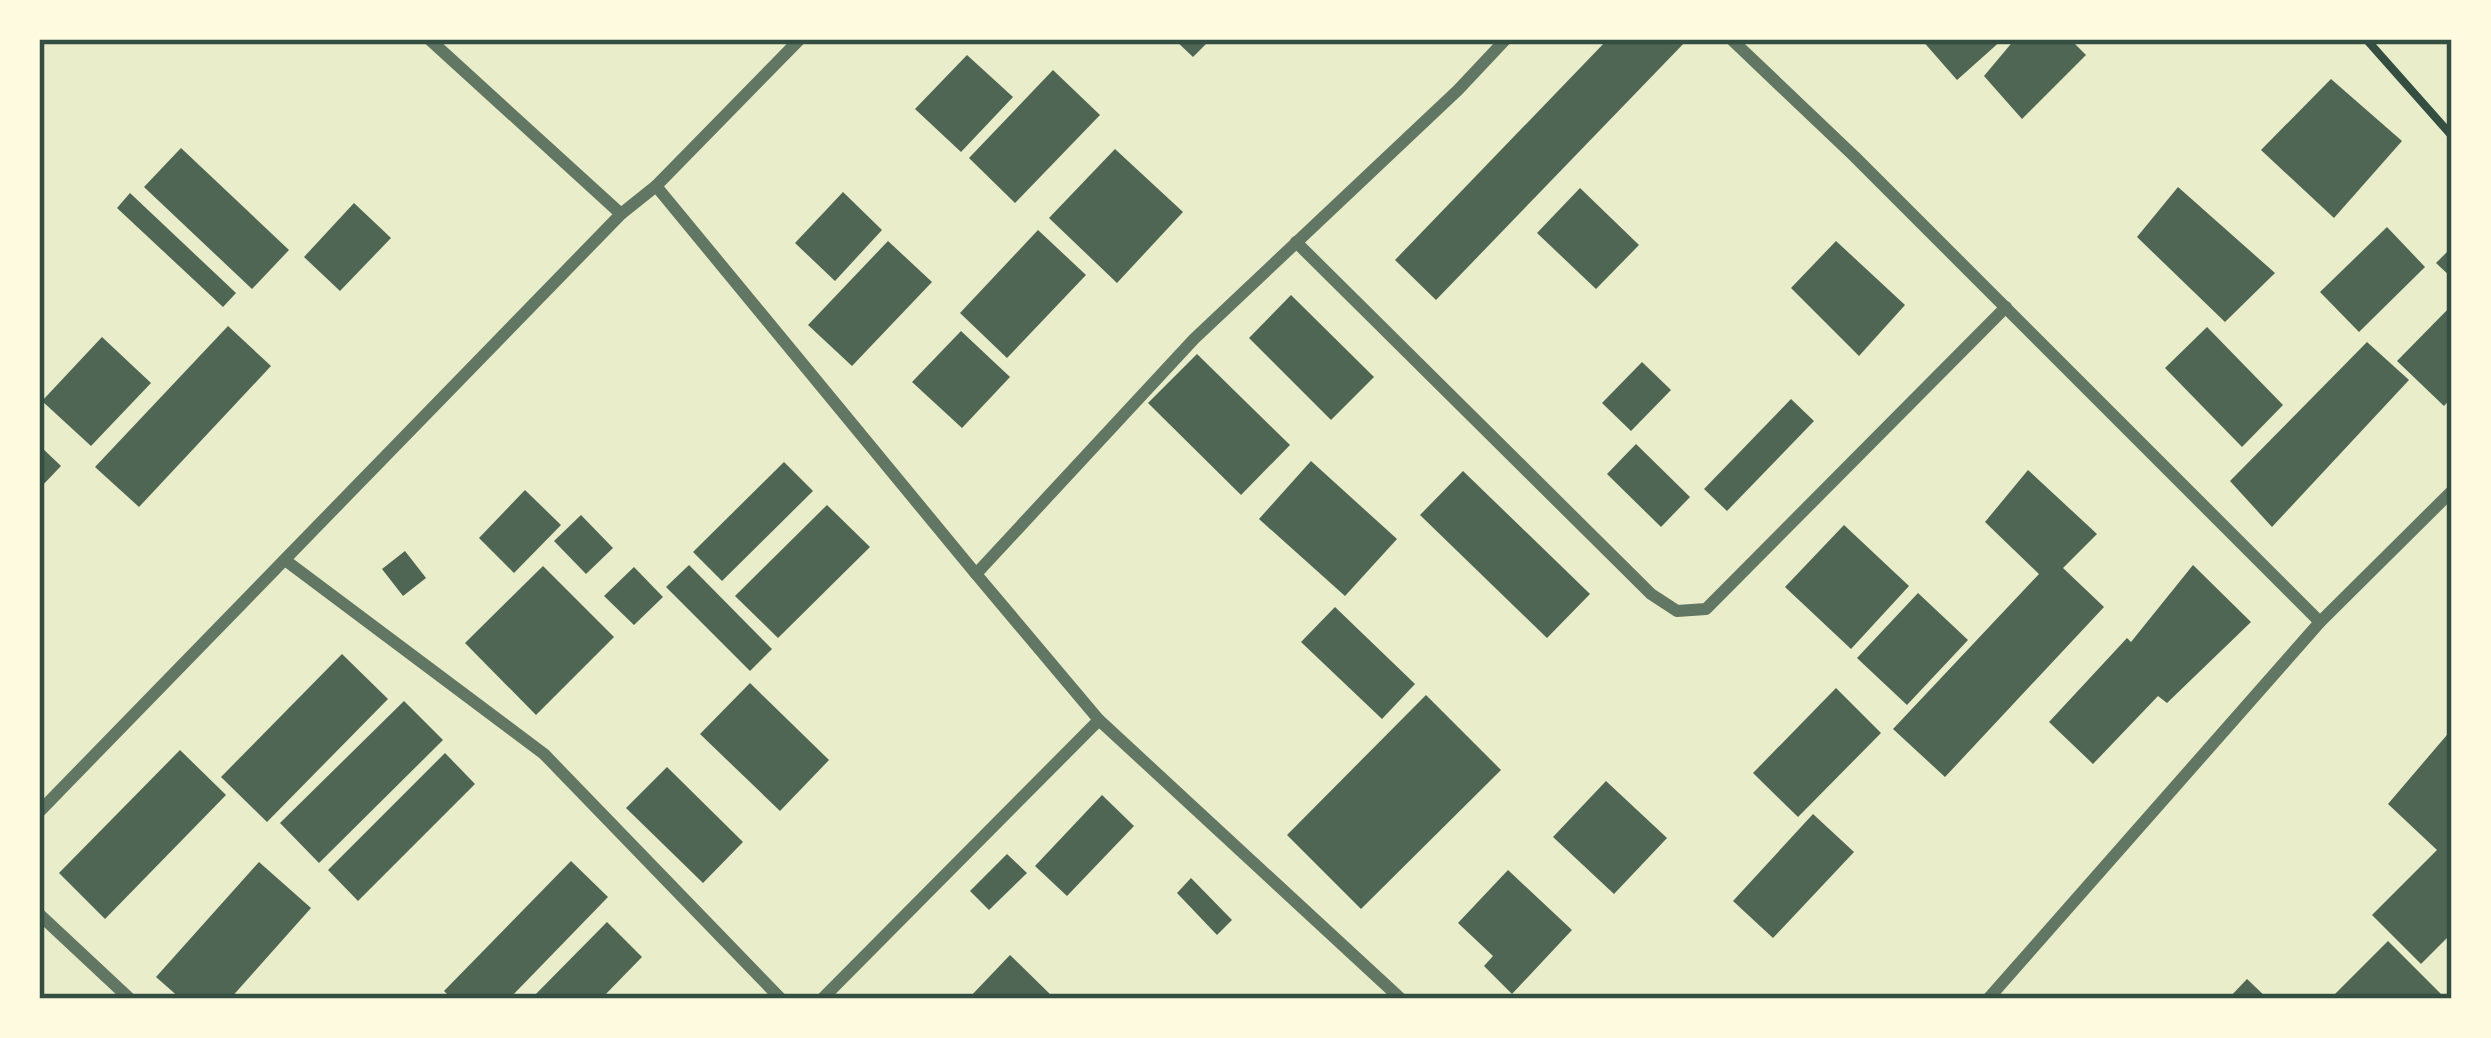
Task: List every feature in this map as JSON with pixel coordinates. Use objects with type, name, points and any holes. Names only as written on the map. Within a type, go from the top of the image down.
[{"type":"street","points":[[429,39],[621,214]]},
{"type":"street","points":[[39,812],[621,214],[656,186],[800,39]]},
{"type":"street","points":[[976,574],[1194,338],[1458,90],[1506,39]]},
{"type":"street","points":[[1731,39],[2320,622]]},
{"type":"street","points":[[656,186],[1099,720],[1401,999]]},
{"type":"street","points":[[1296,242],[1652,594],[1676,611],[1706,609],[2006,308]]},
{"type":"street","points":[[1988,999],[2320,622],[2452,490]]},
{"type":"street","points":[[285,560],[544,754],[781,999]]},
{"type":"street","points":[[822,999],[1099,720]]},
{"type":"street","points":[[39,914],[130,999]]},
{"type":"path","points":[[2366,39],[2452,136]]},
{"type":"building","points":[[1174,39],[1211,39],[1193,57]]},
{"type":"building","points":[[1608,39],[1688,39],[1436,300],[1395,260]]},
{"type":"building","points":[[1921,39],[2003,39],[1957,80]]},
{"type":"building","points":[[2015,39],[2070,39],[2086,55],[2022,119],[1984,76]]},
{"type":"building","points":[[967,55],[1013,97],[961,152],[915,109]]},
{"type":"building","points":[[1053,70],[1100,115],[1015,203],[969,158]]},
{"type":"building","points":[[2331,79],[2402,141],[2334,218],[2261,150]]},
{"type":"building","points":[[181,148],[289,250],[252,289],[144,187]]},
{"type":"building","points":[[1115,149],[1183,212],[1117,283],[1049,218]]},
{"type":"building","points":[[2178,187],[2275,273],[2225,322],[2137,237]]},
{"type":"building","points":[[1580,188],[1639,245],[1596,289],[1537,233]]},
{"type":"building","points":[[843,192],[882,230],[835,281],[795,243]]},
{"type":"building","points":[[130,193],[236,293],[223,307],[117,208]]},
{"type":"building","points":[[354,203],[391,238],[340,291],[304,257]]},
{"type":"building","points":[[2387,227],[2425,267],[2359,332],[2320,292]]},
{"type":"building","points":[[1038,230],[1086,275],[1007,358],[960,313]]},
{"type":"building","points":[[888,241],[932,282],[852,366],[808,325]]},
{"type":"building","points":[[1836,241],[1905,305],[1859,356],[1791,288]]},
{"type":"building","points":[[2452,247],[2452,278],[2436,263]]},
{"type":"building","points":[[1291,295],[1374,377],[1331,420],[1249,338]]},
{"type":"building","points":[[2452,305],[2452,397],[2444,406],[2397,361]]},
{"type":"building","points":[[228,326],[271,366],[139,507],[95,467]]},
{"type":"building","points":[[2207,327],[2283,405],[2242,447],[2165,368]]},
{"type":"building","points":[[961,331],[1010,377],[962,428],[912,382]]},
{"type":"building","points":[[102,337],[151,383],[91,446],[42,401]]},
{"type":"building","points":[[2367,342],[2409,380],[2272,527],[2230,481]]},
{"type":"building","points":[[1197,354],[1290,445],[1241,495],[1148,403]]},
{"type":"building","points":[[1642,362],[1671,390],[1631,431],[1602,403]]},
{"type":"building","points":[[1791,399],[1814,421],[1727,511],[1704,489]]},
{"type":"building","points":[[1636,444],[1690,497],[1661,527],[1607,474]]},
{"type":"building","points":[[39,445],[61,466],[39,489]]},
{"type":"building","points":[[1311,461],[1397,539],[1345,596],[1259,519]]},
{"type":"building","points":[[784,462],[813,491],[722,581],[693,552]]},
{"type":"building","points":[[2028,470],[2097,534],[2063,568],[2104,607],[1945,777],[1893,729],[2039,574],[1985,522]]},
{"type":"building","points":[[1463,471],[1590,594],[1547,638],[1420,515]]},
{"type":"building","points":[[525,490],[561,525],[514,573],[479,538]]},
{"type":"building","points":[[827,505],[870,547],[778,638],[735,596]]},
{"type":"building","points":[[581,515],[613,548],[586,574],[554,541]]},
{"type":"building","points":[[1844,525],[1909,586],[1851,649],[1785,587]]},
{"type":"building","points":[[405,551],[426,578],[403,596],[382,569]]},
{"type":"building","points":[[689,565],[772,649],[750,671],[666,587]]},
{"type":"building","points":[[2193,565],[2251,622],[2167,703],[2158,696],[2093,764],[2049,722],[2127,638],[2131,642]]},
{"type":"building","points":[[543,566],[614,637],[536,715],[465,643]]},
{"type":"building","points":[[634,567],[663,597],[634,625],[604,596]]},
{"type":"building","points":[[1918,593],[1968,640],[1907,705],[1857,658]]},
{"type":"building","points":[[1335,607],[1415,684],[1382,719],[1301,642]]},
{"type":"building","points":[[342,654],[388,699],[267,822],[221,777]]},
{"type":"building","points":[[750,683],[829,760],[780,811],[700,734]]},
{"type":"building","points":[[1836,688],[1881,733],[1798,817],[1753,773]]},
{"type":"building","points":[[1426,695],[1501,770],[1361,909],[1287,835]]},
{"type":"building","points":[[404,701],[443,740],[319,863],[280,823]]},
{"type":"building","points":[[2452,729],[2452,933],[2421,964],[2372,915],[2437,850],[2388,804]]},
{"type":"building","points":[[180,750],[226,795],[105,919],[59,873]]},
{"type":"building","points":[[445,753],[475,784],[358,901],[328,870]]},
{"type":"building","points":[[667,767],[743,842],[703,883],[626,808]]},
{"type":"building","points":[[1606,781],[1667,838],[1614,894],[1553,837]]},
{"type":"building","points":[[1102,795],[1134,826],[1067,896],[1035,866]]},
{"type":"building","points":[[1813,814],[1854,852],[1773,938],[1733,901]]},
{"type":"building","points":[[1007,854],[1027,873],[989,910],[970,891]]},
{"type":"building","points":[[571,861],[608,897],[509,999],[452,999],[444,991]]},
{"type":"building","points":[[259,862],[311,908],[230,999],[181,999],[156,977]]},
{"type":"building","points":[[1508,870],[1572,930],[1512,994],[1484,966],[1493,956],[1458,923]]},
{"type":"building","points":[[1191,878],[1232,920],[1217,935],[1177,893]]},
{"type":"building","points":[[607,922],[642,957],[601,999],[531,999]]},
{"type":"building","points":[[2388,941],[2446,999],[2330,999]]},
{"type":"building","points":[[1010,955],[1055,999],[968,999]]},
{"type":"building","points":[[2247,979],[2268,999],[2228,999]]}]
